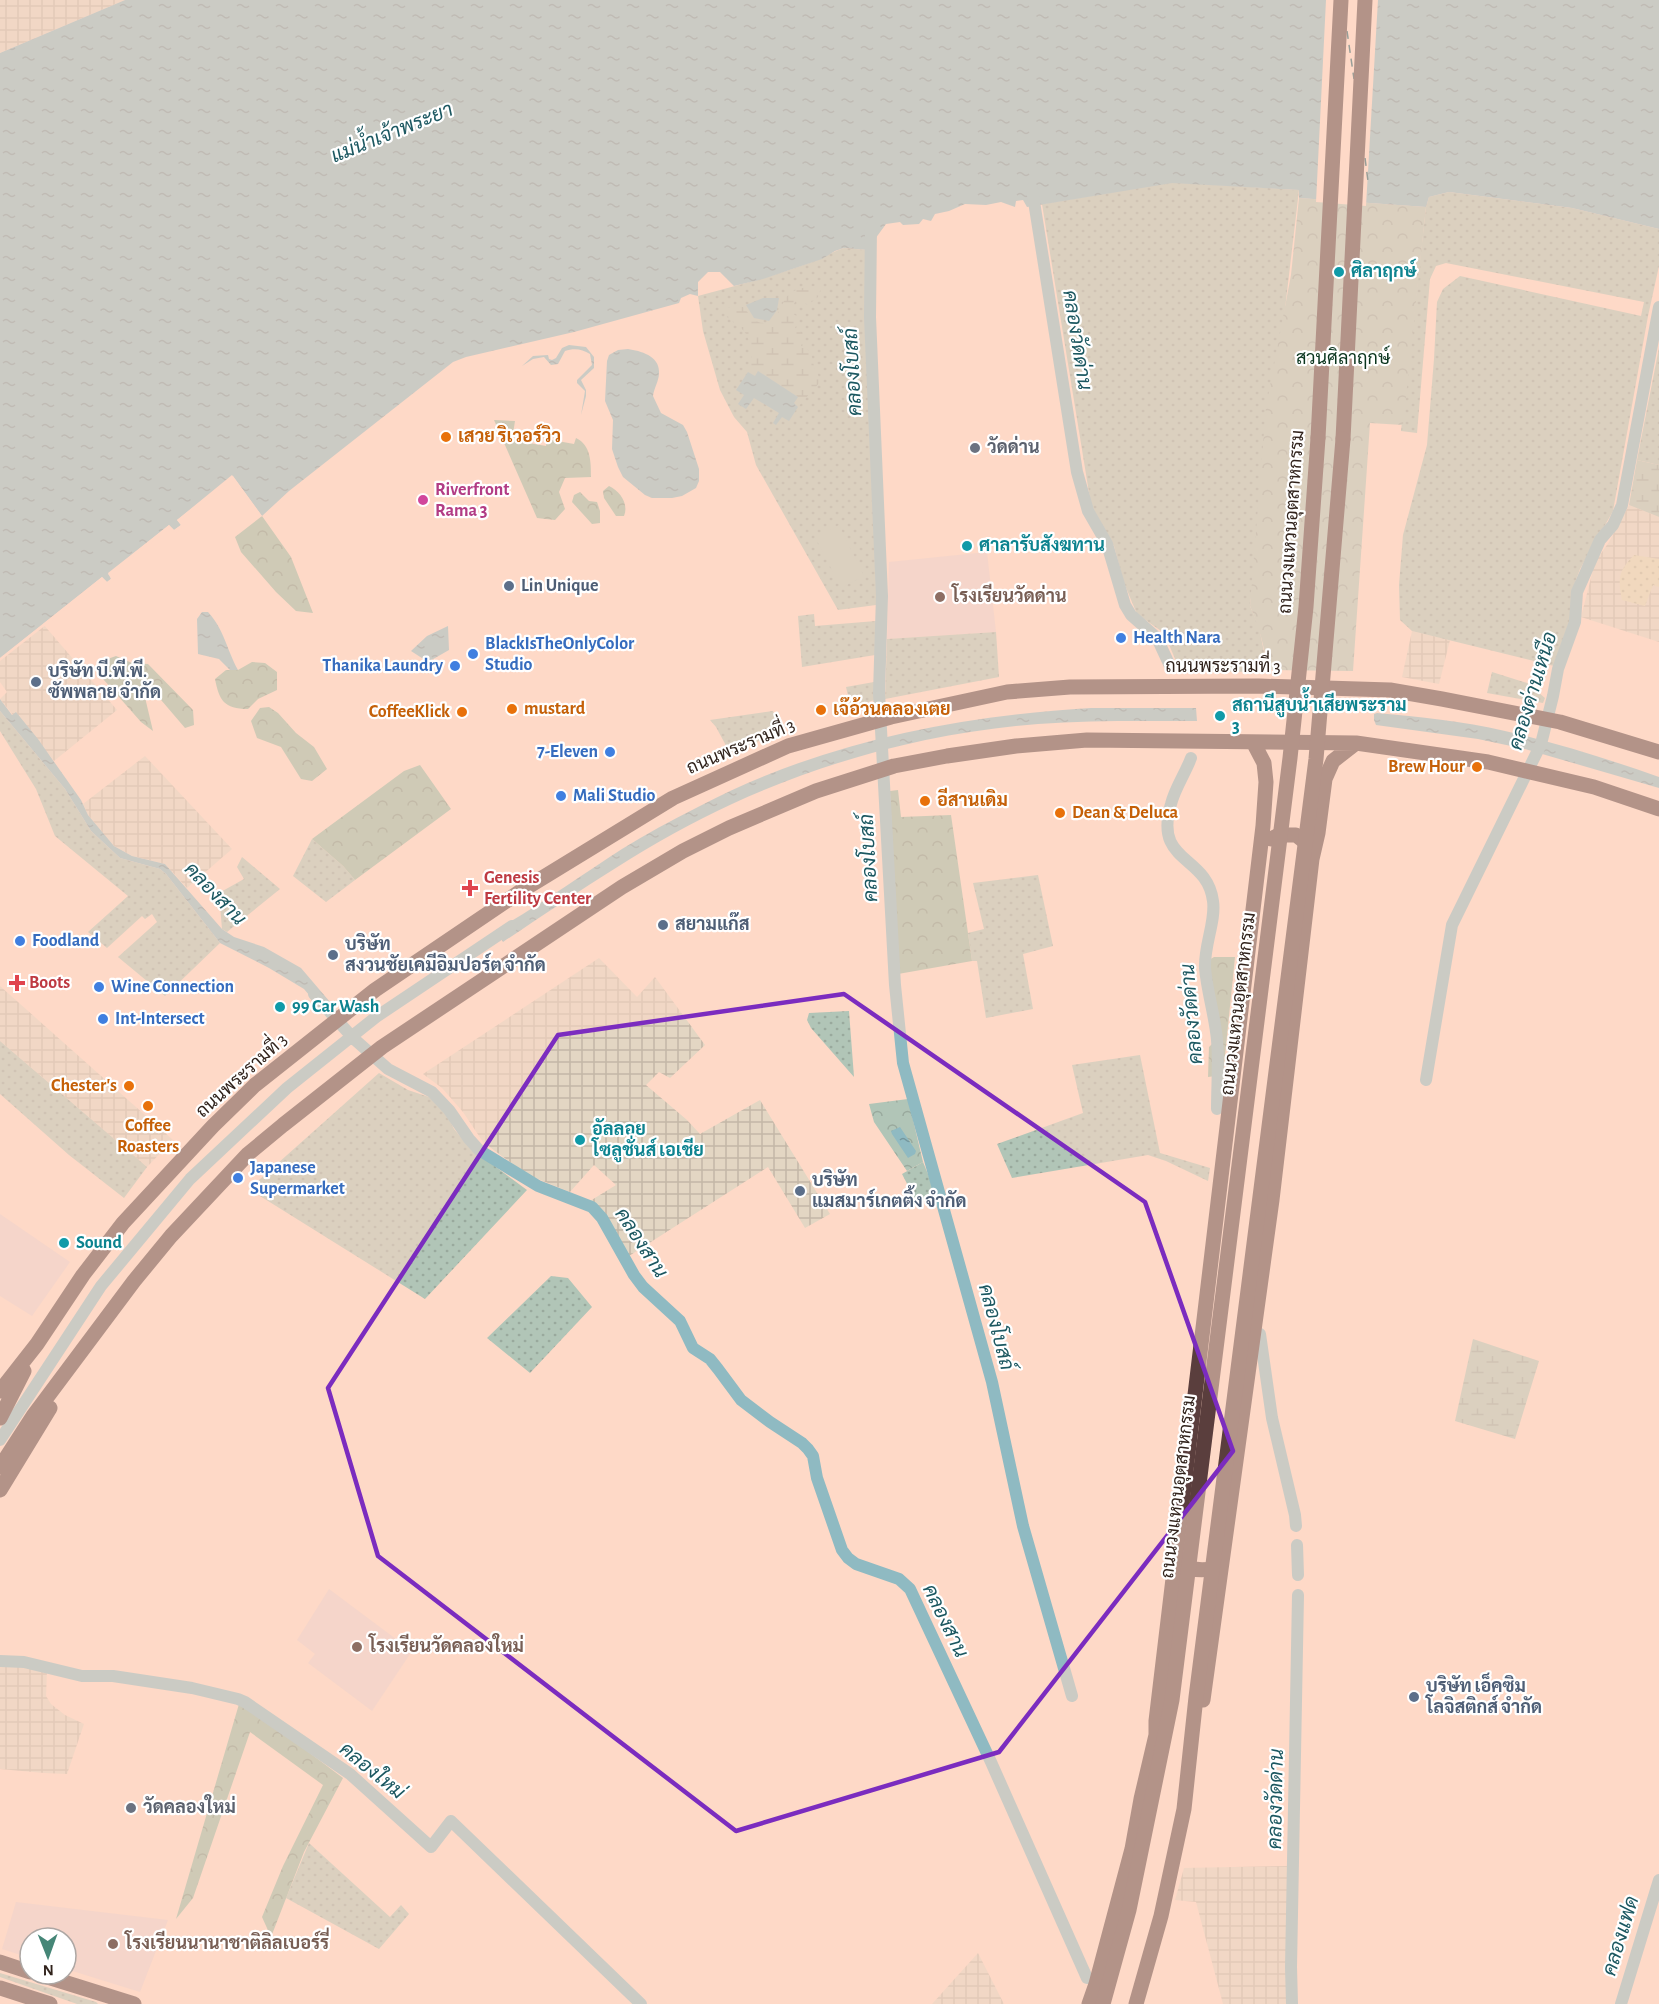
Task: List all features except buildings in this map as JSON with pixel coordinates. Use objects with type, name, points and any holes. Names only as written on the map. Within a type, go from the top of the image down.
[{"type":"main road","name":"ถนนวงแหวนอุตสาหกรรม","points":[[1103,2004],[1129,1910],[1172,1700],[1290,758],[1306,607],[1318,438],[1341,0]]},
{"type":"main road","points":[[1136,2004],[1161,1916],[1184,1809],[1196,1697],[1316,759],[1330,618],[1343,439],[1365,0]]},
{"type":"main road","name":"ถนนพระรามที่ 3","points":[[0,1390],[37,1344],[83,1275],[123,1223],[213,1126],[255,1085],[349,1009],[521,891],[673,798],[788,746],[891,717],[1007,692],[1070,687],[1259,686],[1390,690],[1540,717],[1659,752]]},
{"type":"main road","points":[[0,1467],[33,1416],[134,1281],[171,1236],[248,1154],[382,1047],[601,900],[683,851],[816,791],[894,766],[978,751],[1087,740],[1356,743],[1442,754],[1538,773],[1594,787],[1659,809]]},
{"type":"main road","name":"ถนนวงแหวนอุตสาหกรรม","points":[[1089,2004],[1132,1849],[1156,1735],[1259,856],[1266,782],[1264,763],[1253,742]]},
{"type":"main road","points":[[1140,2004],[1181,1850],[1190,1801],[1195,1745],[1272,1200],[1312,859],[1325,779],[1333,761],[1356,743]]},
{"type":"main road","points":[[1259,856],[1268,841],[1279,835],[1296,835],[1306,843],[1312,859]]},
{"type":"main road","name":"ถนนพระรามที่ 3","points":[[0,1418],[37,1344]]},
{"type":"main road","points":[[0,1490],[82,1350]]},
{"type":"main road","points":[[1177,1549],[1180,1563],[1185,1567],[1198,1570],[1216,1568],[1224,1552]]},
{"type":"main road","points":[[0,1962],[18,1968]]},
{"type":"main road","points":[[72,1986],[121,2003]]},
{"type":"main road","points":[[0,1988],[50,2004]]},
{"type":"highlighted area","points":[[844,994],[1145,1202],[1233,1451],[999,1752],[736,1831],[378,1556],[328,1388],[558,1035]]},
{"type":"shaded area","points":[[0,0],[125,0],[0,53]]},
{"type":"shaded area","points":[[1629,505],[1659,517],[1659,642],[1581,617],[1595,562]]},
{"type":"shaded area","name":"โรงเรียนวัดด่าน","points":[[987,552],[996,632],[887,639],[889,562]]},
{"type":"shaded area","points":[[43,624],[117,710],[54,761],[16,713],[13,715],[0,699],[7,692],[0,682],[0,658]]},
{"type":"shaded area","points":[[1412,631],[1450,640],[1439,684],[1402,677]]},
{"type":"shaded area","points":[[145,756],[232,849],[187,888],[165,864],[132,856],[114,846],[88,815],[83,804]]},
{"type":"shaded area","points":[[599,958],[637,997],[655,977],[705,1045],[670,1078],[659,1072],[646,1085],[700,1134],[760,1100],[830,1214],[805,1228],[768,1167],[629,1256],[599,1208],[590,1201],[616,1185],[594,1165],[570,1192],[526,1174],[483,1142],[463,1112],[442,1088],[423,1074]]},
{"type":"shaded area","points":[[0,986],[173,1140],[147,1167],[0,1041]]},
{"type":"shaded area","points":[[0,1214],[70,1262],[32,1316],[0,1296]]},
{"type":"shaded area","name":"โรงเรียนวัดคลองใหม่","points":[[329,1589],[412,1651],[372,1711],[308,1663],[315,1654],[297,1640]]},
{"type":"shaded area","points":[[0,1663],[16,1663],[47,1671],[46,1696],[51,1704],[65,1715],[84,1724],[67,1774],[0,1769]]},
{"type":"shaded area","points":[[1287,1866],[1288,2004],[1223,2004],[1196,1902],[1175,1900],[1184,1868]]},
{"type":"shaded area","name":"โรงเรียนนานาชาติลิลเบอร์รี่","points":[[16,1902],[168,1920],[140,1992],[78,1973],[78,1926],[18,1926],[18,1954],[2,1949]]},
{"type":"shaded area","points":[[978,1953],[1004,2004],[932,2004]]},
{"type":"green space","points":[[1172,182],[1299,190],[1250,606],[1259,627],[1266,662],[1256,661],[1255,672],[1185,671],[1179,668],[1164,633],[1137,614],[1124,583],[1114,546],[1092,511],[1042,204]]},
{"type":"green space","points":[[1449,192],[1572,208],[1659,229],[1659,266],[1613,511],[1580,569],[1573,588],[1571,620],[1554,666],[1412,631],[1400,620],[1399,585],[1403,535],[1427,445],[1437,302],[1443,289],[1460,276],[1641,316],[1644,302],[1446,263],[1436,266],[1430,279],[1417,433],[1401,431],[1426,207],[1429,197]]},
{"type":"green space","name":"สวนศิลาฤกษ์","points":[[1299,198],[1426,207],[1403,425],[1370,423],[1353,671],[1267,670],[1261,637],[1250,606],[1266,407],[1291,275]]},
{"type":"green space","points":[[844,248],[867,250],[865,317],[876,503],[876,605],[838,610],[756,465],[747,432],[734,417],[720,390],[703,331],[698,296],[793,269]]},
{"type":"green space","points":[[815,286],[821,288],[818,297],[808,305],[797,298],[790,312],[800,318],[795,328],[805,336],[801,346],[810,352],[820,380],[798,407],[794,404],[798,397],[758,372],[755,376],[748,372],[752,356],[750,343],[742,329],[726,316],[726,308],[743,307],[758,322],[772,322],[790,293]]},
{"type":"green space","points":[[1659,348],[1659,465],[1637,460]]},
{"type":"green space","points":[[494,420],[515,421],[512,440],[546,446],[548,437],[552,440],[574,444],[576,438],[585,445],[590,460],[591,477],[565,478],[559,492],[565,509],[555,520],[537,518]]},
{"type":"green space","points":[[1637,460],[1659,465],[1659,517],[1629,505]]},
{"type":"green space","points":[[609,486],[622,498],[625,507],[624,516],[616,516],[604,498],[603,491]]},
{"type":"green space","points":[[580,492],[589,501],[597,502],[600,523],[592,524],[572,502],[574,495]]},
{"type":"green space","points":[[262,516],[291,557],[313,613],[296,611],[241,552],[235,537]]},
{"type":"green space","points":[[839,525],[864,576],[841,588],[815,537]]},
{"type":"green space","points":[[814,614],[815,626],[876,621],[875,655],[802,667],[798,616]]},
{"type":"green space","points":[[996,632],[999,677],[885,699],[887,639]]},
{"type":"green space","points":[[116,656],[132,663],[148,664],[193,710],[194,725],[185,728],[150,687],[143,689],[153,731],[141,722],[96,671],[102,661]]},
{"type":"green space","points":[[252,662],[265,663],[277,672],[277,690],[258,699],[248,709],[228,705],[218,693],[215,679],[226,670],[238,670]]},
{"type":"green space","points":[[1492,672],[1527,683],[1545,698],[1543,703],[1487,693]]},
{"type":"green space","points":[[874,682],[874,700],[851,708],[846,687]]},
{"type":"green space","points":[[269,707],[314,747],[327,769],[312,781],[301,779],[281,747],[257,738],[251,721],[260,708]]},
{"type":"green space","points":[[0,711],[65,789],[91,831],[120,858],[160,869],[166,874],[220,943],[165,996],[118,957],[157,922],[152,914],[145,919],[142,916],[107,948],[88,932],[128,896],[55,836],[36,789],[0,731]]},
{"type":"green space","points":[[773,711],[781,732],[730,753],[710,720]]},
{"type":"green space","points":[[420,765],[451,809],[355,880],[343,866],[312,839],[404,771]]},
{"type":"green space","points":[[898,790],[901,817],[951,815],[972,961],[898,974],[890,791]]},
{"type":"green space","points":[[312,839],[343,866],[355,880],[326,902],[293,876]]},
{"type":"green space","points":[[242,857],[280,889],[227,932],[222,929],[219,893],[244,879],[237,867]]},
{"type":"green space","points":[[1038,875],[1053,946],[1023,954],[1033,1009],[986,1018],[977,961],[972,961],[968,933],[984,929],[973,883]]},
{"type":"green space","points":[[1214,957],[1235,957],[1223,1075],[1208,1077],[1209,1047],[1214,1042],[1208,1011],[1209,960]]},
{"type":"green space","points":[[849,1011],[854,1077],[811,1028],[807,1020],[809,1013]]},
{"type":"green space","points":[[0,1041],[147,1167],[124,1198],[69,1155],[0,1094]]},
{"type":"green space","points":[[1140,1055],[1160,1153],[1210,1168],[1208,1181],[1148,1155],[1012,1178],[997,1144],[1083,1113],[1072,1065]]},
{"type":"green space","points":[[379,1073],[408,1090],[429,1097],[447,1115],[454,1129],[469,1147],[527,1190],[425,1299],[249,1189]]},
{"type":"green space","points":[[908,1099],[923,1162],[907,1171],[874,1122],[869,1104]]},
{"type":"green space","points":[[923,1162],[935,1191],[917,1203],[902,1174]]},
{"type":"green space","points":[[551,1276],[568,1278],[592,1307],[530,1373],[487,1338]]},
{"type":"green space","points":[[1473,1339],[1539,1361],[1515,1439],[1455,1421]]},
{"type":"green space","points":[[239,1704],[251,1709],[343,1778],[304,1852],[271,1937],[262,1917],[283,1866],[323,1785],[250,1732],[193,1898],[176,1919]]},
{"type":"green space","points":[[309,1843],[390,1917],[401,1905],[409,1914],[379,1949],[286,1898]]},
{"type":"green space","points":[[0,1973],[18,1978],[18,1983],[0,1977]]},
{"type":"green space","points":[[26,1986],[43,1986],[98,2004],[77,2004]]},
{"type":"sand","points":[[1634,555],[1659,559],[1659,587],[1653,585],[1645,606],[1622,600],[1620,575]]},
{"type":"water","name":"แม่น้ำเจ้าพระยา","points":[[125,0],[1659,0],[1659,229],[1572,208],[1449,192],[1429,197],[1426,207],[1299,198],[1299,190],[1172,183],[1027,207],[1023,200],[1016,201],[1015,207],[1001,202],[986,205],[965,204],[935,214],[931,221],[923,219],[919,224],[903,225],[900,222],[886,224],[867,250],[844,248],[822,259],[763,279],[734,286],[720,272],[708,272],[698,282],[698,296],[690,294],[681,298],[679,303],[453,362],[289,491],[262,516],[233,476],[177,520],[181,525],[174,530],[169,525],[108,574],[112,578],[107,582],[102,577],[0,658],[0,53]]},
{"type":"water","points":[[763,298],[779,298],[777,310],[769,321],[754,318],[746,305]]},
{"type":"water","points":[[569,345],[586,347],[594,357],[594,368],[581,380],[586,390],[586,396],[581,415],[585,391],[577,380],[592,365],[590,354],[584,351],[568,350],[565,351],[558,364],[551,365],[544,357],[533,359],[522,366],[533,356],[548,355],[552,360],[562,348]]},
{"type":"water","points":[[628,349],[649,355],[656,362],[659,376],[653,396],[661,413],[683,425],[687,432],[699,469],[699,481],[696,488],[682,496],[652,498],[645,495],[623,477],[618,467],[612,449],[613,420],[605,401],[607,361],[609,355],[618,350]]},
{"type":"water","points":[[758,371],[798,397],[794,403],[798,407],[789,421],[782,417],[776,425],[773,423],[779,413],[754,398],[746,409],[738,404],[744,395],[736,390],[748,372],[755,376]]},
{"type":"water","points":[[202,612],[208,612],[218,626],[238,670],[230,670],[219,659],[198,654],[197,619]]},
{"type":"water","points":[[448,626],[449,650],[428,662],[411,651],[427,636]]},
{"type":"water","points":[[0,699],[12,715],[16,712],[38,739],[81,800],[88,815],[114,846],[132,856],[165,864],[222,929],[234,937],[264,947],[301,968],[330,1002],[321,1009],[304,989],[220,943],[160,869],[120,858],[91,831],[65,789],[0,711]]},
{"type":"water","points":[[1091,708],[1196,708],[1197,721],[1077,722],[999,728],[920,741],[843,761],[768,788],[672,834],[615,868],[503,942],[496,930],[659,827],[744,785],[791,766],[889,736],[939,726],[989,718]]},
{"type":"water","points":[[1374,714],[1473,725],[1544,741],[1659,777],[1659,788],[1525,749],[1478,739],[1376,725]]},
{"type":"water","points":[[900,1127],[916,1151],[908,1158],[891,1131]]},
{"type":"pier","points":[[1326,0],[1378,0],[1366,206],[1316,202]]},
{"type":"pier","points":[[232,475],[262,516],[260,517],[232,480],[181,520],[184,526],[176,533],[172,533],[169,529],[112,574],[115,579],[109,585],[105,585],[102,581],[0,661],[0,658],[102,577],[107,582],[111,579],[108,573],[169,525],[174,530],[181,525],[177,520]]},
{"type":"pier","points":[[1275,706],[1328,707],[1326,726],[1273,726]]},
{"type":"waterway","name":"คลองวัดด่าน","points":[[1032,189],[1077,472],[1088,511],[1107,544],[1125,605],[1131,615],[1157,638],[1170,666]]},
{"type":"waterway","name":"คลองโบสถ์","points":[[871,227],[870,317],[882,596],[879,693],[895,985],[903,1063],[992,1382],[1023,1526],[1072,1696]]},
{"type":"waterway","name":"คลองด่านเหนือ","points":[[1426,1080],[1452,925],[1541,744],[1558,669],[1575,622],[1577,592],[1600,540],[1613,525],[1622,505],[1659,307]]},
{"type":"waterway","name":"คลองวัดด่าน","points":[[1191,758],[1173,798],[1167,823],[1169,838],[1175,849],[1201,874],[1209,886],[1213,901],[1213,917],[1205,968],[1217,1040],[1217,1109]]},
{"type":"waterway","points":[[0,1440],[101,1286],[190,1179],[287,1088],[376,1017],[512,926]]},
{"type":"waterway","name":"คลองสาน","points":[[314,994],[353,1038],[388,1069],[432,1092],[449,1110],[479,1150],[538,1186],[592,1207],[602,1218],[634,1275],[643,1287],[680,1321],[693,1348],[710,1359],[741,1400],[808,1449],[813,1456],[817,1478],[842,1550],[856,1564],[899,1579],[910,1589],[991,1762],[1087,1978]]},
{"type":"waterway","name":"คลองวัดด่าน","points":[[1260,1334],[1272,1418],[1296,1526]]},
{"type":"waterway","name":"คลองวัดด่าน","points":[[1297,1545],[1298,1575]]},
{"type":"waterway","name":"คลองวัดด่าน","points":[[1292,2004],[1298,1595]]},
{"type":"waterway","name":"คลองใหม่","points":[[0,1661],[24,1662],[82,1676],[113,1676],[192,1688],[245,1702],[350,1774],[431,1847],[451,1821],[641,2004]]},
{"type":"waterway","name":"คลองแฟด","points":[[1621,2004],[1659,1880]]},
{"type":"ferry route","points":[[1347,31],[1354,79]]},
{"type":"ferry route","points":[[1365,158],[1368,181]]},
{"type":"place","name":"ศิลาฤกษ์","points":[[1339,272]]},
{"type":"place","name":"เสวย ริเวอร์วิว","points":[[446,437]]},
{"type":"place","name":"วัดด่าน","points":[[975,448]]},
{"type":"place","name":"Riverfront Rama 3","points":[[423,500]]},
{"type":"place","name":"ศาลารับสังฆทาน","points":[[967,546]]},
{"type":"place","name":"Lin Unique","points":[[509,586]]},
{"type":"place","name":"โรงเรียนวัดด่าน","points":[[940,597]]},
{"type":"place","name":"Health Nara","points":[[1121,638]]},
{"type":"place","name":"BlackIsTheOnlyColor Studio","points":[[473,654]]},
{"type":"place","name":"Thanika Laundry","points":[[455,666]]},
{"type":"place","name":"บริษัท บี.พี.พี. ซัพพลาย จำกัด","points":[[36,682]]},
{"type":"place","name":"mustard","points":[[512,709]]},
{"type":"place","name":"เจ๊อ้วนคลองเตย","points":[[821,710]]},
{"type":"place","name":"CoffeeKlick","points":[[462,712]]},
{"type":"place","name":"สถานีสูบน้ำเสียพระราม 3","points":[[1220,716]]},
{"type":"place","name":"7-Eleven","points":[[610,752]]},
{"type":"place","name":"Brew Hour","points":[[1477,767]]},
{"type":"place","name":"Mali Studio","points":[[561,796]]},
{"type":"place","name":"อีสานเดิม","points":[[925,801]]},
{"type":"place","name":"Dean & Deluca","points":[[1060,813]]},
{"type":"place","name":"Genesis Fertility Center","points":[[470,888]]},
{"type":"place","name":"สยามแก๊ส","points":[[663,925]]},
{"type":"place","name":"Foodland","points":[[20,941]]},
{"type":"place","name":"บริษัท สงวนชัยเคมีอิมปอร์ต จำกัด","points":[[333,955]]},
{"type":"place","name":"Boots","points":[[17,983]]},
{"type":"place","name":"Wine Connection","points":[[99,987]]},
{"type":"place","name":"99 Car Wash","points":[[280,1007]]},
{"type":"place","name":"Int-Intersect","points":[[103,1019]]},
{"type":"place","name":"Chester's","points":[[129,1086]]},
{"type":"place","name":"Coffee Roasters","points":[[148,1106]]},
{"type":"place","name":"อัลลอย โซลูชั่นส์ เอเชีย","points":[[580,1140]]},
{"type":"place","name":"Japanese Supermarket","points":[[238,1178]]},
{"type":"place","name":"บริษัท แมสมาร์เกตติ้ง จำกัด","points":[[800,1191]]},
{"type":"place","name":"Sound","points":[[64,1243]]},
{"type":"place","name":"โรงเรียนวัดคลองใหม่","points":[[357,1647]]},
{"type":"place","name":"บริษัท เอ็คซิม โลจิสติกส์ จำกัด","points":[[1414,1697]]},
{"type":"place","name":"วัดคลองใหม่","points":[[131,1808]]},
{"type":"place","name":"โรงเรียนนานาชาติลิลเบอร์รี่","points":[[113,1944]]}]
